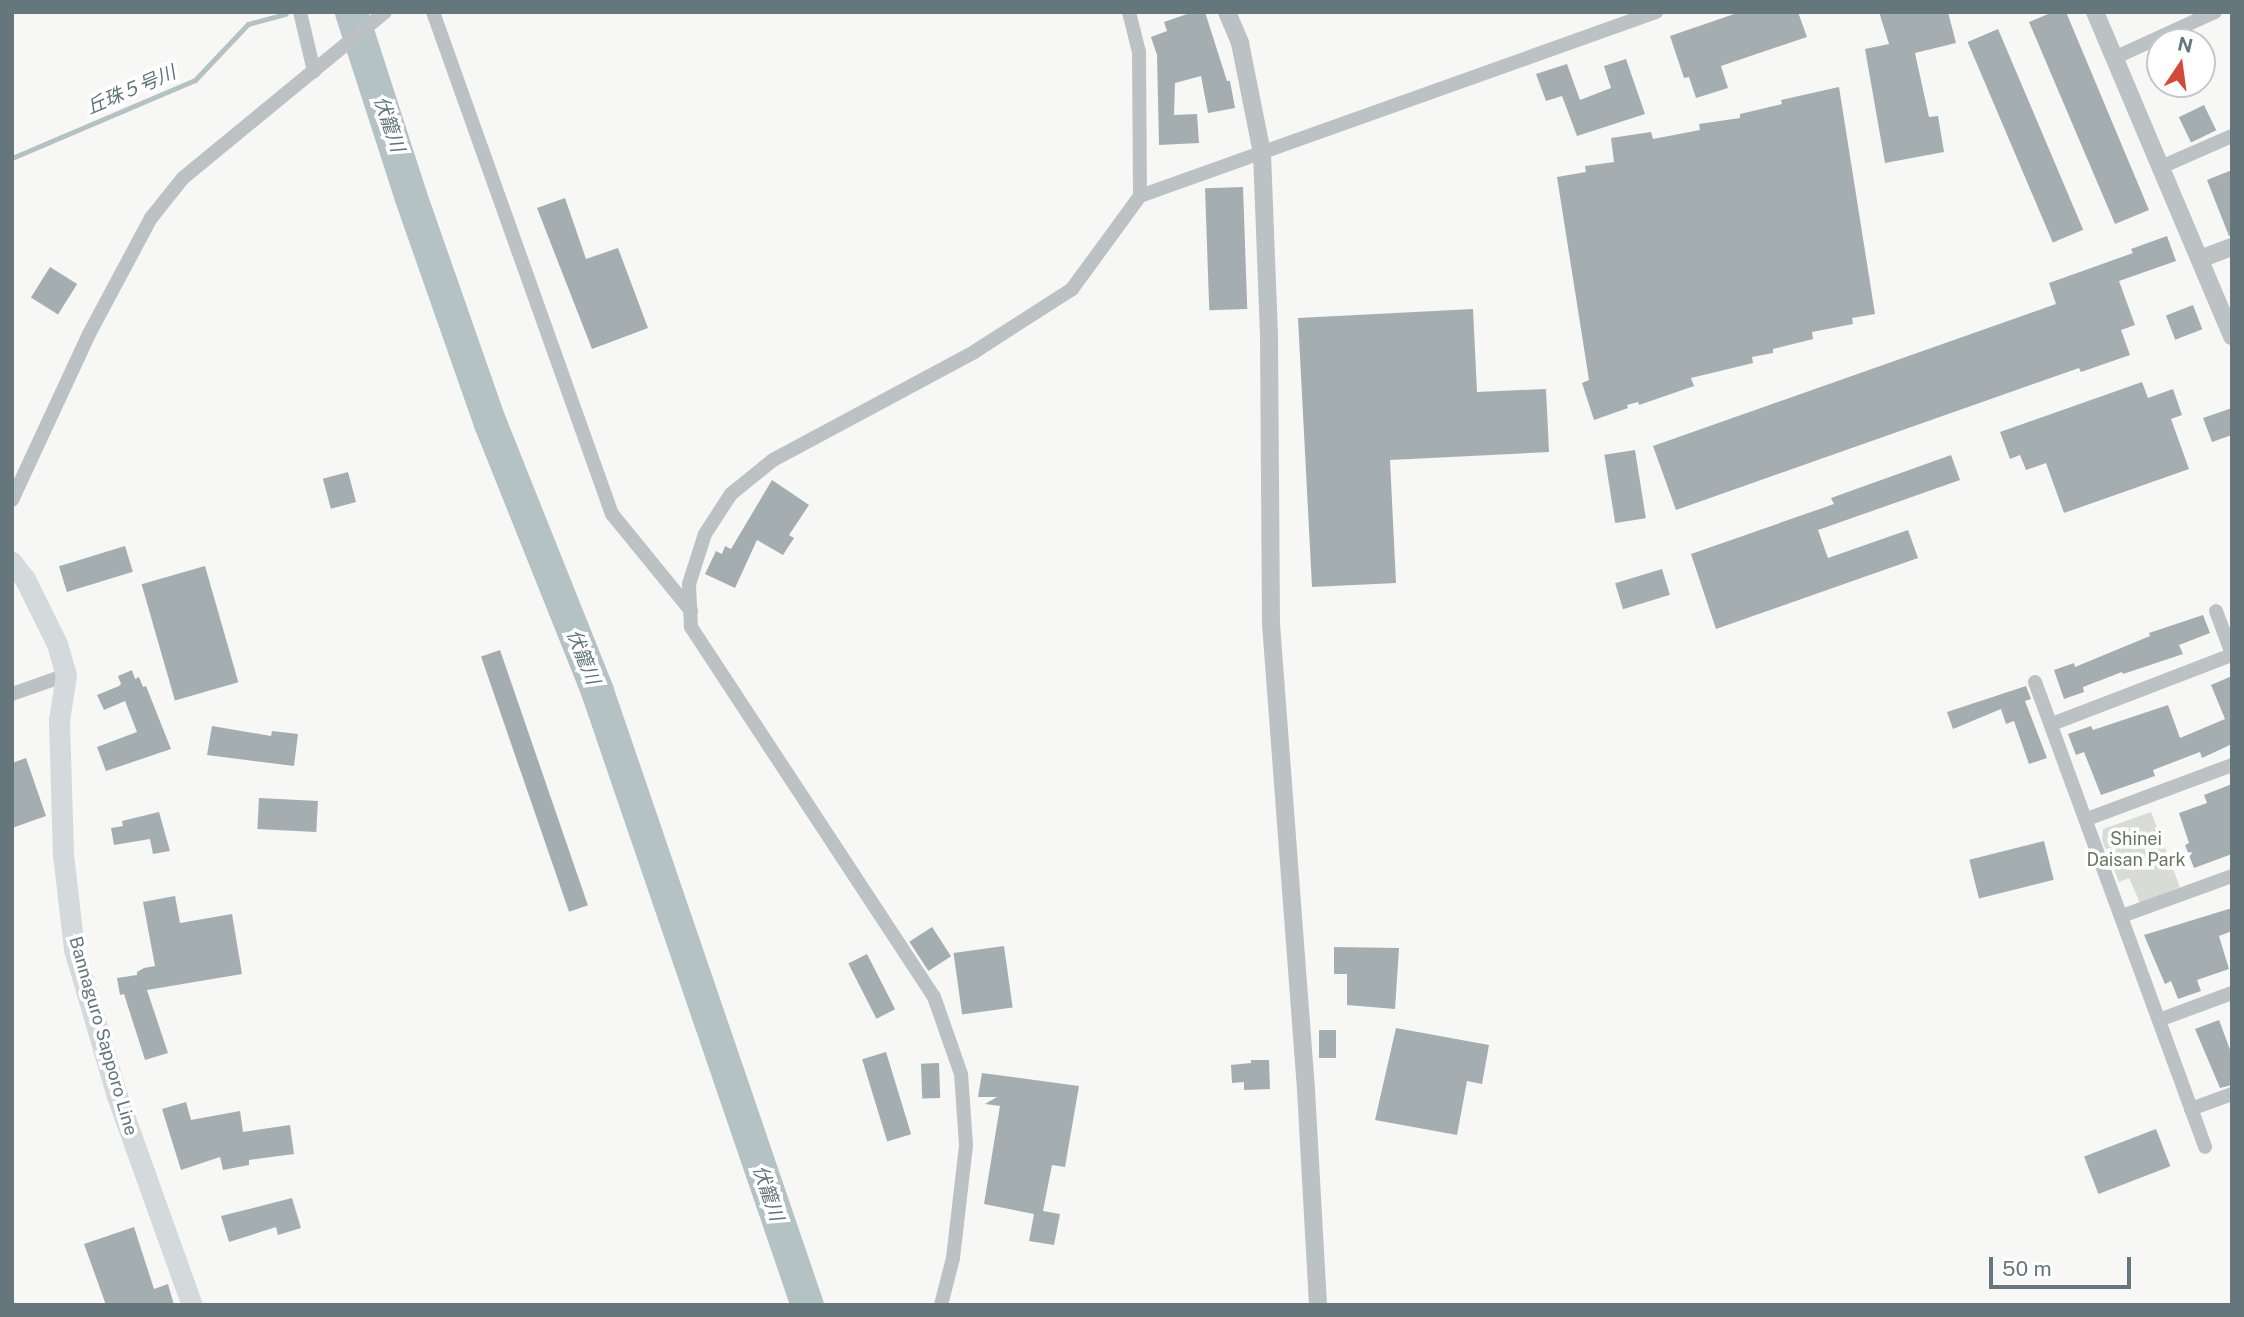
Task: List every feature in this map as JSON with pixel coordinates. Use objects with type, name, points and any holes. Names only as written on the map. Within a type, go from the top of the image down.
[{"type":"main road","name":"Bannaguro Sapporo Line","points":[[16,575],[57,644],[66,674],[59,720],[63,854],[74,949],[117,1096],[192,1305]]},
{"type":"street","points":[[300,12],[314,71]]},
{"type":"street","points":[[12,500],[89,334],[151,218],[183,178],[385,12]]},
{"type":"street","points":[[433,12],[612,514],[691,611]]},
{"type":"street","points":[[1129,12],[1139,52],[1140,196]]},
{"type":"street","points":[[1227,12],[1240,43],[1262,153],[1269,337],[1272,624],[1306,1090],[1318,1305]]},
{"type":"street","points":[[941,1305],[953,1258],[966,1145],[961,1074],[934,997],[691,627],[689,584],[705,534],[732,494],[773,460],[974,352],[1072,289],[1140,196],[1656,12]]},
{"type":"street","points":[[2095,12],[2232,336]]},
{"type":"street","points":[[2114,58],[2215,12]]},
{"type":"street","points":[[2161,167],[2232,136]]},
{"type":"street","points":[[2200,259],[2232,247]]},
{"type":"street","points":[[2052,724],[2232,654],[2216,611]]},
{"type":"street","points":[[12,694],[66,674]]},
{"type":"street","points":[[2035,682],[2205,1147]]},
{"type":"street","points":[[2087,819],[2232,765]]},
{"type":"street","points":[[2122,916],[2232,876]]},
{"type":"street","points":[[2159,1020],[2232,993]]},
{"type":"street","points":[[2191,1109],[2232,1094]]},
{"type":"green space","name":"Shinei Daisan Park","points":[[2151,812],[2180,887],[2140,903],[2129,878],[2119,882],[2102,840],[2103,829]]},
{"type":"building","points":[[1193,12],[1205,12],[1227,81],[1230,81],[1235,108],[1208,113],[1201,76],[1175,83],[1174,115],[1197,114],[1199,143],[1159,145],[1157,55],[1151,37],[1167,31],[1164,22]]},
{"type":"building","points":[[1740,12],[1798,12],[1807,37],[1721,66],[1728,88],[1696,98],[1689,77],[1684,78],[1670,36]]},
{"type":"building","points":[[1879,12],[1948,12],[1956,43],[1915,53],[1929,117],[1938,116],[1944,152],[1885,163],[1865,49],[1889,44]]},
{"type":"building","points":[[2053,12],[2066,12],[2149,210],[2115,224],[2029,22]]},
{"type":"building","points":[[1998,29],[2083,230],[2053,243],[1968,42]]},
{"type":"building","points":[[1626,59],[1645,114],[1577,136],[1562,96],[1546,101],[1536,74],[1567,64],[1580,100],[1611,88],[1604,66]]},
{"type":"building","points":[[1839,87],[1875,314],[1852,318],[1853,324],[1812,332],[1813,339],[1773,349],[1773,353],[1752,357],[1753,363],[1691,378],[1694,386],[1639,405],[1638,402],[1627,405],[1628,408],[1594,420],[1582,383],[1589,380],[1557,177],[1586,172],[1585,166],[1614,162],[1611,138],[1651,132],[1653,139],[1700,130],[1699,124],[1740,118],[1740,114],[1782,104],[1781,100]]},
{"type":"building","points":[[2204,105],[2216,130],[2191,142],[2179,117]]},
{"type":"building","points":[[2232,170],[2232,236],[2229,236],[2207,180]]},
{"type":"building","points":[[1243,187],[1247,309],[1209,310],[1205,188]]},
{"type":"building","points":[[565,198],[586,259],[618,248],[648,328],[592,349],[537,208]]},
{"type":"building","points":[[2167,236],[2176,261],[2119,281],[2135,325],[2121,330],[2130,355],[2081,372],[2079,368],[1676,510],[1653,446],[2056,304],[2049,283],[2133,253],[2131,249]]},
{"type":"building","points":[[50,267],[77,284],[58,314],[31,298]]},
{"type":"building","points":[[2193,305],[2202,329],[2175,340],[2166,315]]},
{"type":"building","points":[[1473,309],[1477,392],[1546,389],[1549,452],[1390,460],[1396,583],[1312,587],[1298,318]]},
{"type":"building","points":[[2142,382],[2148,398],[2173,389],[2182,415],[2171,419],[2189,469],[2064,513],[2046,463],[2026,470],[2020,455],[2010,459],[2000,432]]},
{"type":"building","points":[[2232,408],[2232,435],[2212,442],[2203,418]]},
{"type":"building","points":[[1635,450],[1646,518],[1615,523],[1604,455]]},
{"type":"building","points":[[1951,455],[1960,480],[1818,530],[1828,558],[1908,530],[1918,558],[1716,629],[1691,554],[1834,504],[1831,498]]},
{"type":"building","points":[[348,472],[356,502],[331,509],[323,479]]},
{"type":"building","points":[[772,480],[809,505],[789,535],[794,538],[783,555],[757,540],[735,588],[705,574],[716,551],[722,554],[725,546],[731,549]]},
{"type":"building","points":[[125,546],[133,572],[67,592],[59,566]]},
{"type":"building","points":[[205,566],[238,682],[175,701],[142,584]]},
{"type":"building","points":[[1662,569],[1670,595],[1623,609],[1615,583]]},
{"type":"building","points":[[2203,615],[2210,633],[2179,645],[2183,654],[2123,674],[2122,672],[2083,687],[2084,692],[2064,699],[2054,670],[2074,663],[2075,667],[2150,636],[2149,633]]},
{"type":"building","points":[[500,650],[588,905],[569,912],[481,657]]},
{"type":"building","points":[[132,670],[135,679],[139,677],[143,687],[146,686],[171,749],[106,771],[97,747],[137,732],[125,701],[104,710],[97,695],[119,686],[121,684],[118,676]]},
{"type":"building","points":[[2232,676],[2232,744],[2202,758],[2200,752],[2153,770],[2155,776],[2101,795],[2084,752],[2076,755],[2068,734],[2091,726],[2093,730],[2168,705],[2180,738],[2225,719],[2211,685]]},
{"type":"building","points":[[2026,686],[2031,699],[2025,701],[2047,758],[2029,764],[2014,721],[2006,724],[2001,709],[1953,729],[1947,712]]},
{"type":"building","points":[[212,726],[271,736],[272,731],[298,734],[294,766],[207,755]]},
{"type":"building","points":[[26,758],[46,816],[12,828],[12,763]]},
{"type":"building","points":[[2232,784],[2232,854],[2194,868],[2185,845],[2189,843],[2179,813],[2207,803],[2204,795]]},
{"type":"building","points":[[259,798],[318,801],[316,832],[257,829]]},
{"type":"building","points":[[159,812],[170,851],[153,854],[150,839],[114,845],[111,828],[123,826],[122,821]]},
{"type":"building","points":[[2044,841],[2054,880],[1979,898],[1969,860]]},
{"type":"building","points":[[175,896],[180,923],[232,914],[242,974],[147,990],[168,1053],[145,1060],[124,994],[120,995],[117,978],[137,975],[137,972],[144,968],[155,966],[143,902]]},
{"type":"building","points":[[2232,908],[2232,931],[2219,936],[2229,969],[2197,980],[2201,991],[2178,999],[2171,981],[2165,984],[2144,935]]},
{"type":"building","points":[[932,927],[951,956],[928,971],[909,942]]},
{"type":"building","points":[[1004,946],[1013,1007],[962,1014],[953,953]]},
{"type":"building","points":[[1334,947],[1399,948],[1395,1009],[1347,1005],[1347,974],[1334,974]]},
{"type":"building","points":[[867,954],[895,1009],[876,1019],[848,964]]},
{"type":"building","points":[[2219,1020],[2232,1055],[2232,1085],[2220,1088],[2195,1029]]},
{"type":"building","points":[[1396,1028],[1489,1045],[1482,1084],[1467,1081],[1457,1135],[1375,1120]]},
{"type":"building","points":[[1319,1030],[1336,1030],[1336,1058],[1319,1058]]},
{"type":"building","points":[[886,1052],[911,1134],[887,1142],[862,1059]]},
{"type":"building","points":[[1251,1060],[1269,1060],[1270,1089],[1244,1090],[1244,1082],[1232,1083],[1231,1065],[1251,1063]]},
{"type":"building","points":[[939,1063],[940,1098],[922,1099],[921,1064]]},
{"type":"building","points":[[982,1073],[1079,1086],[1065,1167],[1052,1165],[1043,1211],[1060,1214],[1054,1245],[1029,1241],[1034,1214],[984,1204],[1000,1106],[985,1104],[997,1097],[978,1097]]},
{"type":"building","points":[[186,1102],[191,1120],[240,1111],[243,1132],[290,1125],[294,1154],[249,1160],[249,1165],[223,1170],[220,1157],[181,1170],[162,1109]]},
{"type":"building","points":[[2156,1129],[2170,1166],[2098,1194],[2084,1157]]},
{"type":"building","points":[[292,1198],[301,1228],[278,1235],[276,1227],[229,1242],[221,1216]]},
{"type":"building","points":[[134,1227],[154,1289],[168,1284],[174,1305],[106,1305],[84,1244]]},
{"type":"waterway","name":"伏籠川","points":[[351,12],[410,195],[490,423],[597,691],[807,1305]]},
{"type":"waterway","name":"丘珠５号川","points":[[12,158],[195,80],[248,24],[286,14]]}]
